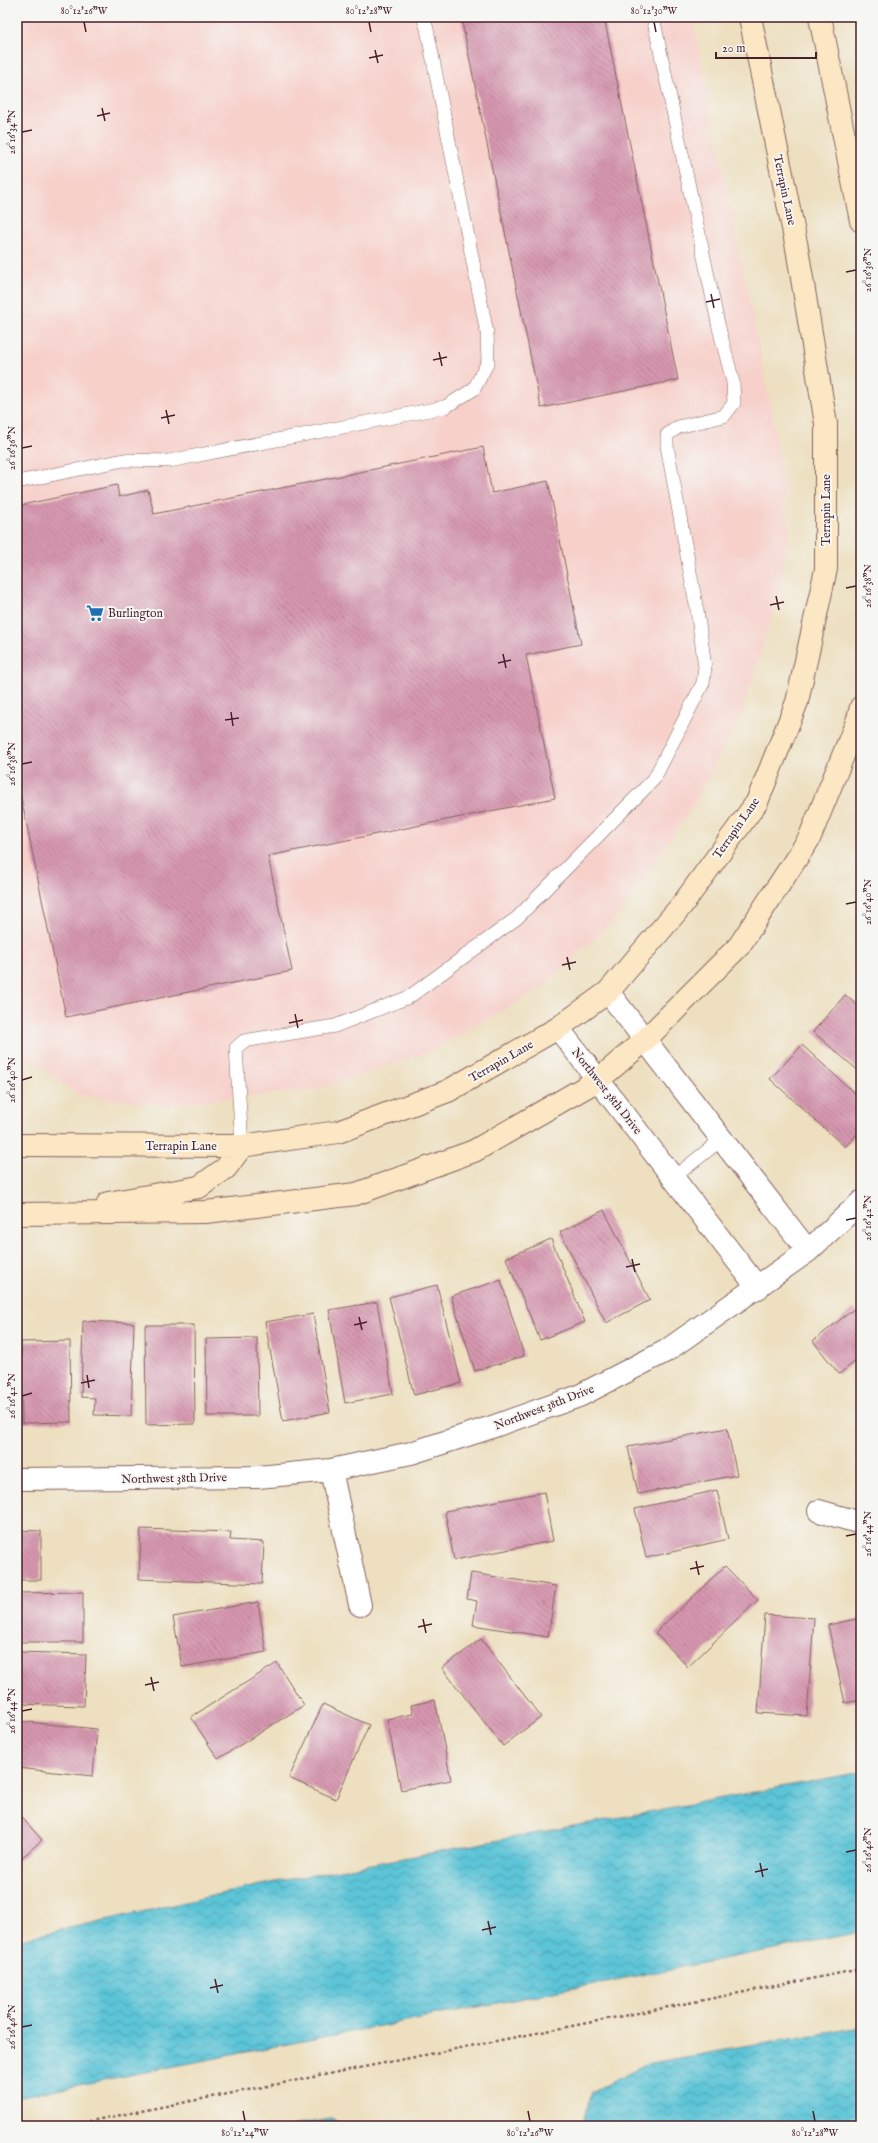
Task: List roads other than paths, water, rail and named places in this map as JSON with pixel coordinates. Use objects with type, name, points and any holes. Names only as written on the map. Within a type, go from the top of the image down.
[{"type":"street","name":"Terrapin Lane","points":[[17,1145],[242,1146],[338,1132],[448,1091],[558,1028],[608,992],[682,905],[757,802],[797,702],[826,569],[826,424],[797,248],[750,17]]},
{"type":"street","points":[[820,17],[861,221]]},
{"type":"street","points":[[17,1214],[206,1212],[356,1194],[474,1151],[598,1080],[645,1040],[739,946],[809,839],[858,719],[861,707]]},
{"type":"street","points":[[608,992],[808,1251]]},
{"type":"street","name":"Northwest 38th Drive","points":[[558,1028],[758,1288]]},
{"type":"street","points":[[50,1214],[198,1187],[226,1168],[242,1146]]},
{"type":"street","name":"Northwest 38th Drive","points":[[17,1479],[258,1477],[331,1470],[411,1453],[489,1428],[579,1396],[666,1351],[758,1288],[808,1251],[861,1202]]},
{"type":"street","points":[[331,1470],[360,1604]]},
{"type":"street","points":[[819,1511],[861,1523]]},
{"type":"lane","points":[[17,482],[124,460],[170,461],[445,407],[474,389],[488,362],[487,333],[427,29],[422,17]]},
{"type":"lane","points":[[242,1146],[236,1048],[244,1041],[335,1026],[409,997],[517,918],[654,779],[703,683],[705,667],[697,610],[667,446],[667,435],[678,427],[724,416],[734,403],[733,382],[719,328],[652,17]]},
{"type":"lane","points":[[674,1178],[722,1139]]},
{"type":"water","points":[[861,1772],[861,1932],[17,2097],[17,1940],[265,1884]]},
{"type":"water","points":[[861,2027],[861,2126],[582,2126],[591,2092],[650,2063]]},
{"type":"water","points":[[331,2119],[348,2126],[290,2126]]},
{"type":"place","name":"Burlington","points":[[95,613]]}]
